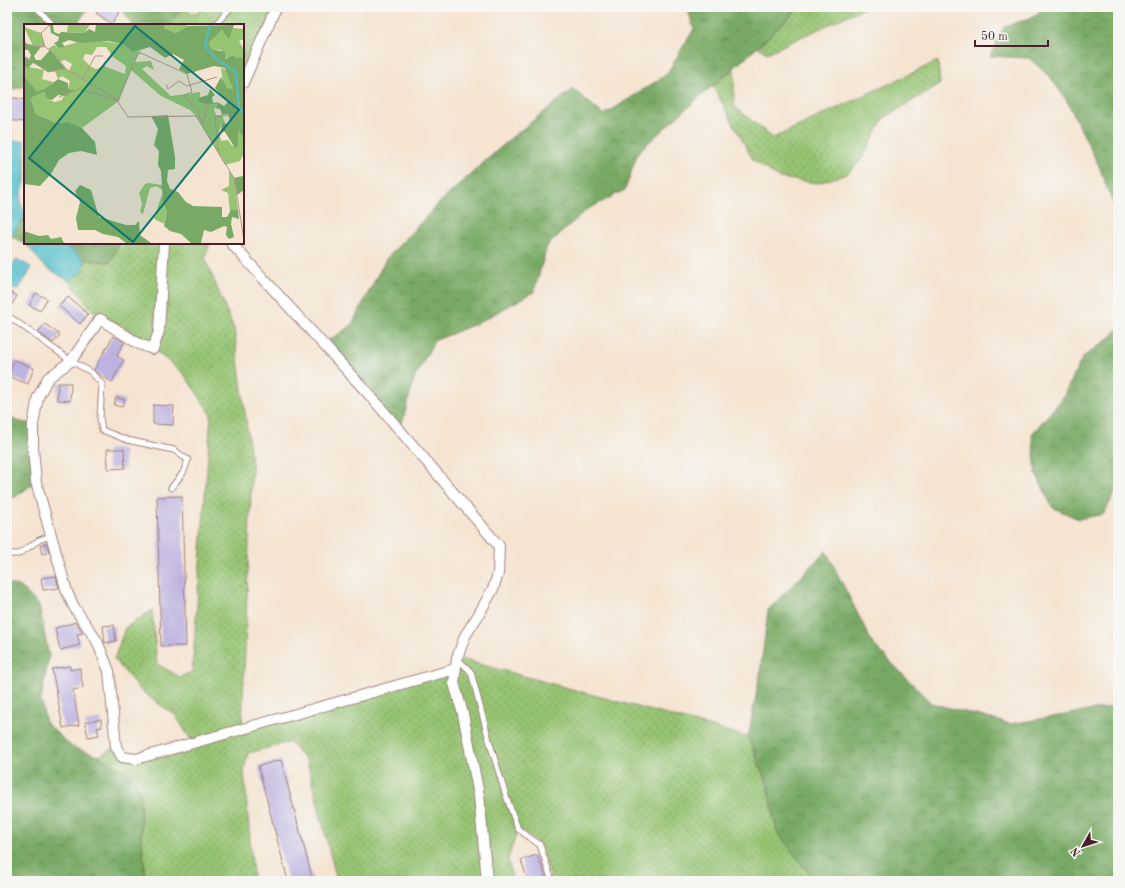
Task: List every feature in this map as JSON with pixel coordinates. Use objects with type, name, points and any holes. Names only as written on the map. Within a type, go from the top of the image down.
[{"type":"street","points":[[244,81],[276,7]]},
{"type":"street","points":[[164,244],[159,331],[153,349],[139,344],[100,319],[71,361],[48,378],[38,397],[33,424],[33,448],[36,482],[68,592],[74,607],[97,641],[109,670],[116,747],[122,757],[136,759],[456,669]]},
{"type":"street","points":[[232,244],[373,399],[500,546],[498,574],[480,614],[465,636],[457,658],[454,683],[479,795],[487,881]]},
{"type":"lane","points":[[36,7],[52,24]]},
{"type":"lane","points":[[216,24],[231,7]]},
{"type":"lane","points":[[7,315],[71,361],[91,372],[102,384],[100,418],[102,430],[127,440],[174,450],[188,460],[183,473],[170,488]]},
{"type":"lane","points":[[7,554],[19,554],[38,540],[51,536]]},
{"type":"lane","points":[[457,658],[471,672],[489,740],[505,793],[518,828],[540,845],[552,881]]},
{"type":"green space","points":[[7,7],[89,7],[77,24],[24,24],[24,86],[7,91]]},
{"type":"green space","points":[[121,7],[179,7],[181,9],[170,24],[131,24]]},
{"type":"green space","points":[[202,7],[276,7],[244,81],[244,24],[170,24],[181,9],[197,14]]},
{"type":"green space","points":[[687,7],[800,7],[758,47],[638,152],[625,190],[586,210],[547,246],[534,292],[478,323],[434,341],[414,379],[400,431],[323,344],[351,326],[386,259],[441,201],[511,138],[573,89],[604,115],[666,75],[694,29]]},
{"type":"green space","points":[[800,7],[866,7],[767,53],[758,47]]},
{"type":"green space","points":[[1044,7],[1118,7],[1118,217],[1099,166],[1067,101],[1050,77],[1029,58],[990,56],[1004,27],[1035,16]]},
{"type":"green space","points":[[938,61],[940,84],[884,118],[861,160],[847,174],[818,183],[779,178],[753,160],[713,86],[734,68],[734,106],[773,138]]},
{"type":"green space","points":[[24,217],[24,243],[11,236]]},
{"type":"green space","points":[[65,244],[119,244],[110,262],[85,260]]},
{"type":"green space","points":[[119,244],[210,244],[205,258],[234,329],[252,465],[242,729],[455,669],[457,658],[748,737],[767,783],[777,831],[807,871],[817,881],[552,881],[540,845],[518,829],[508,859],[513,881],[337,881],[307,762],[290,742],[248,753],[244,770],[253,875],[251,881],[148,881],[145,874],[141,831],[140,790],[132,776],[99,756],[116,747],[122,757],[193,743],[175,715],[141,691],[114,659],[125,628],[152,610],[157,664],[180,677],[192,672],[211,414],[184,374],[153,349],[100,319],[69,281],[82,272],[85,260],[110,262]]},
{"type":"green space","points":[[1118,329],[1118,486],[1104,514],[1078,519],[1052,507],[1036,473],[1032,434],[1062,399],[1083,357],[1111,337]]},
{"type":"green space","points":[[7,411],[16,421],[33,424],[36,482],[15,497],[7,497]]},
{"type":"green space","points":[[826,551],[873,644],[931,703],[1010,724],[1118,706],[1118,881],[817,881],[807,871],[777,831],[767,783],[748,737],[760,674],[768,610]]},
{"type":"green space","points":[[7,584],[20,586],[39,605],[49,656],[41,700],[46,723],[72,747],[99,756],[132,776],[140,790],[141,831],[145,874],[148,881],[7,881]]},
{"type":"water","points":[[7,141],[24,141],[24,185],[21,205],[24,217],[11,236],[7,235]]},
{"type":"water","points":[[65,244],[85,260],[82,272],[69,281],[44,266],[27,245]]},
{"type":"water","points":[[17,259],[31,267],[18,291],[7,287],[9,272]]},
{"type":"building","points":[[100,7],[114,7],[120,11],[112,24],[96,13]]},
{"type":"building","points":[[9,97],[24,100],[24,122],[7,120]]},
{"type":"building","points":[[7,290],[17,296],[8,311],[7,311]]},
{"type":"building","points":[[36,293],[47,299],[40,311],[29,305]]},
{"type":"building","points":[[68,297],[88,314],[80,324],[59,306]]},
{"type":"building","points":[[45,324],[60,335],[53,343],[38,332]]},
{"type":"building","points":[[113,336],[124,342],[117,356],[124,360],[112,382],[94,370]]},
{"type":"building","points":[[14,360],[34,368],[28,384],[8,376]]},
{"type":"building","points":[[58,383],[71,383],[70,401],[57,400]]},
{"type":"building","points":[[116,397],[125,400],[122,407],[114,405]]},
{"type":"building","points":[[153,405],[174,406],[173,425],[153,424]]},
{"type":"building","points":[[107,449],[124,449],[125,468],[108,469]]},
{"type":"building","points":[[182,496],[186,646],[161,646],[157,497]]},
{"type":"building","points":[[47,543],[49,552],[42,554],[40,545]]},
{"type":"building","points":[[56,576],[59,588],[43,590],[41,578]]},
{"type":"building","points":[[76,622],[83,633],[77,634],[80,645],[60,650],[55,628]]},
{"type":"building","points":[[114,625],[116,641],[105,643],[103,626]]},
{"type":"building","points":[[70,666],[70,670],[80,668],[83,688],[73,690],[79,725],[63,728],[52,669]]},
{"type":"building","points":[[101,719],[102,727],[97,728],[99,735],[88,737],[85,722]]},
{"type":"building","points":[[281,760],[313,881],[288,881],[258,766]]},
{"type":"building","points":[[537,855],[546,878],[538,881],[528,881],[521,860]]}]
